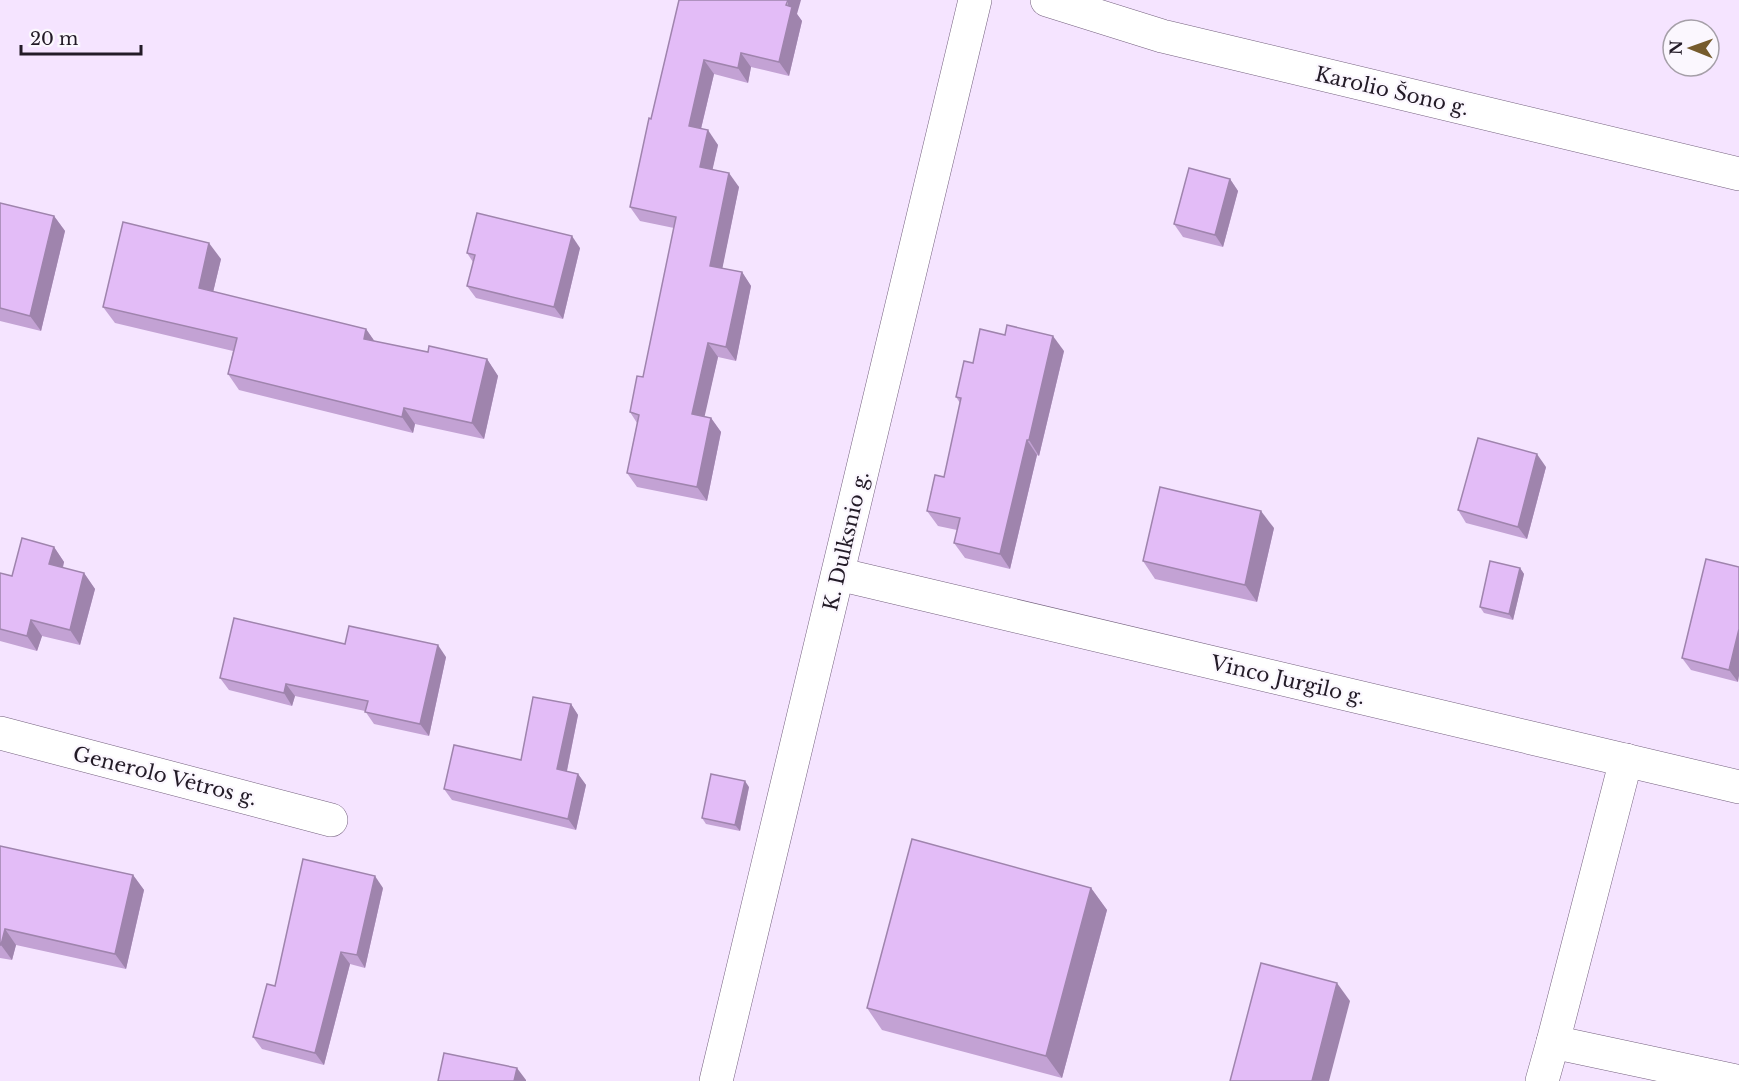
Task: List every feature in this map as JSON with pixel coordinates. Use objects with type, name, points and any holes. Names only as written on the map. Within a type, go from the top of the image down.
[{"type":"street","name":"K. Dulksnio g.","points":[[716,1081],[975,0]]},
{"type":"street","name":"Karolio Šono g.","points":[[1047,0],[1162,36],[1739,174]]},
{"type":"street","name":"Vinco Jurgilo g.","points":[[838,574],[1739,787]]},
{"type":"street","name":"Generolo Vėtros g.","points":[[0,733],[331,819]]},
{"type":"street","points":[[1542,1081],[1626,760]]},
{"type":"street","points":[[1553,1042],[1736,1081]]},
{"type":"building","points":[[679,0],[788,0],[786,5],[792,7],[779,62],[741,53],[738,68],[704,60],[689,126],[708,130],[700,167],[729,173],[710,266],[742,272],[726,347],[708,343],[692,414],[711,418],[697,487],[627,473],[639,415],[630,412],[637,376],[643,377],[676,217],[630,207],[649,118],[651,119]]},
{"type":"building","points":[[1189,168],[1230,179],[1215,235],[1174,224]]},
{"type":"building","points":[[0,203],[54,216],[30,316],[0,308]]},
{"type":"building","points":[[477,213],[572,236],[554,307],[467,286],[475,255],[467,253]]},
{"type":"building","points":[[123,222],[209,243],[199,288],[366,329],[364,339],[428,352],[429,346],[487,359],[472,423],[404,408],[402,417],[228,374],[237,338],[103,307]]},
{"type":"building","points":[[1007,325],[1053,336],[1000,554],[954,543],[960,518],[927,511],[935,475],[944,477],[961,398],[956,397],[964,361],[973,363],[980,329],[1005,335]]},
{"type":"building","points":[[1478,438],[1537,454],[1518,527],[1458,510]]},
{"type":"building","points":[[1160,487],[1261,511],[1245,585],[1143,561]]},
{"type":"building","points":[[22,538],[54,547],[49,564],[84,573],[70,630],[31,620],[27,636],[0,629],[0,573],[12,576]]},
{"type":"building","points":[[1706,559],[1739,567],[1739,629],[1729,670],[1682,658]]},
{"type":"building","points":[[1490,561],[1520,568],[1509,614],[1480,607]]},
{"type":"building","points":[[234,618],[345,644],[349,626],[438,645],[420,724],[365,712],[368,701],[286,684],[284,693],[220,678]]},
{"type":"building","points":[[533,697],[571,704],[557,769],[578,774],[568,819],[444,789],[454,745],[521,760]]},
{"type":"building","points":[[711,774],[745,781],[735,825],[702,818]]},
{"type":"building","points":[[912,839],[1091,888],[1046,1056],[867,1008]]},
{"type":"building","points":[[0,846],[133,875],[115,954],[5,929],[0,945]]},
{"type":"building","points":[[303,859],[375,876],[357,955],[341,952],[315,1053],[253,1037],[267,984],[275,986]]},
{"type":"building","points":[[1261,963],[1337,983],[1312,1081],[1230,1081]]},
{"type":"building","points":[[444,1053],[517,1068],[514,1081],[438,1081]]}]
